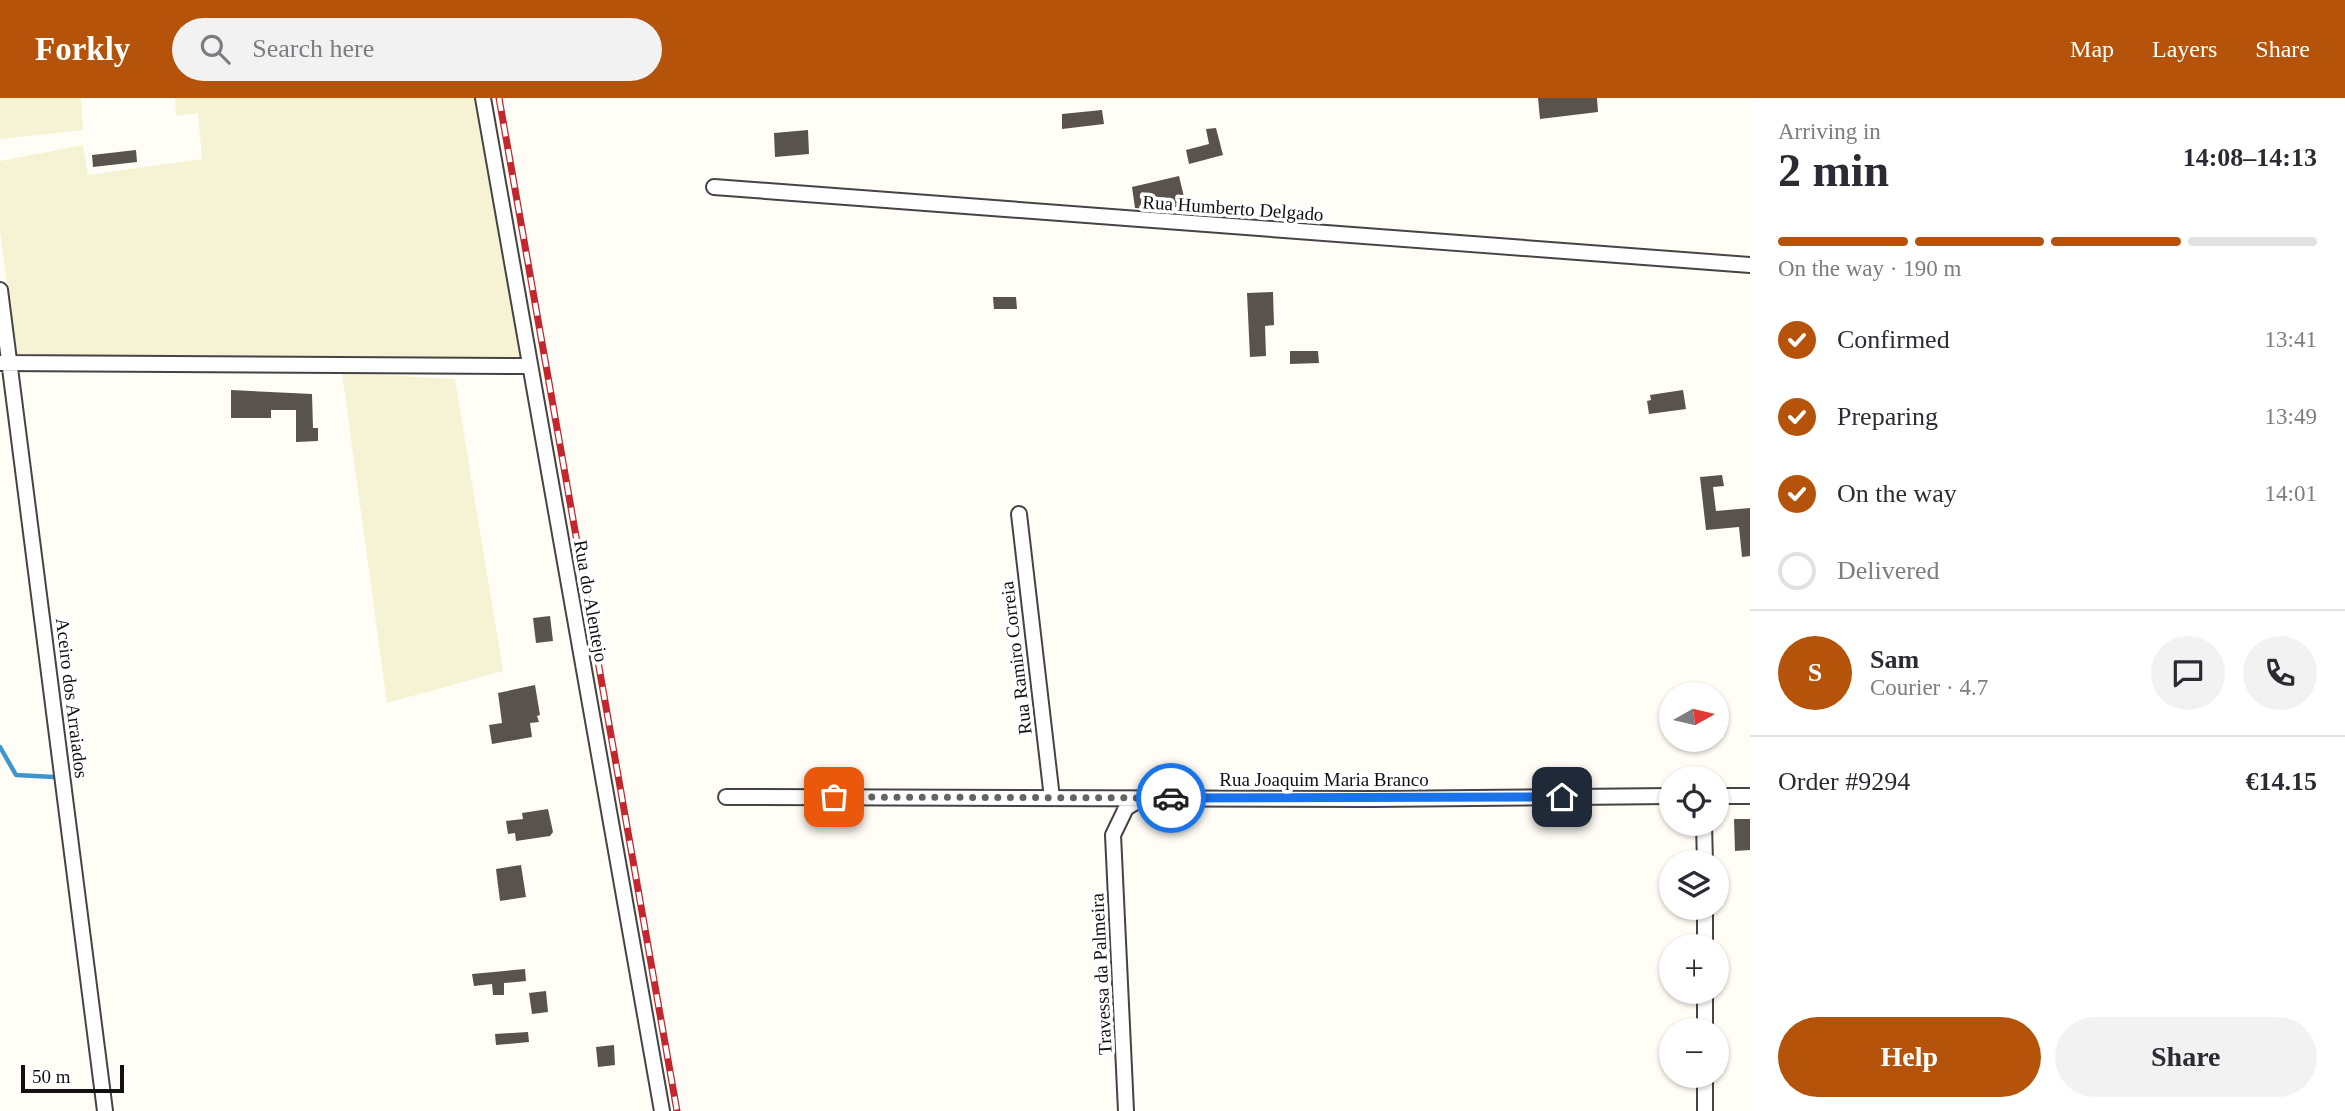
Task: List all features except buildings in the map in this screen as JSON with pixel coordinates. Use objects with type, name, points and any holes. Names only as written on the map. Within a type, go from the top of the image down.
[{"type":"street","name":"Rua do Alentejo","points":[[483,98],[662,1111]]},
{"type":"street","name":"Rua Humberto Delgado","points":[[714,187],[1750,265]]},
{"type":"street","name":"Aceiro dos Arraiados","points":[[0,290],[5,363],[105,1111]]},
{"type":"street","points":[[5,363],[530,366]]},
{"type":"street","name":"Rua Ramiro Correia","points":[[1019,514],[1052,798]]},
{"type":"street","name":"Rua Joaquim Maria Branco","points":[[726,797],[1659,796]]},
{"type":"street","points":[[1729,796],[1750,796]]},
{"type":"street","name":"Travessa da Palmeira","points":[[1092,798],[1113,817],[1126,1111]]},
{"type":"street","points":[[1113,835],[1126,808],[1142,798]]},
{"type":"street","points":[[1705,1088],[1705,1111]]},
{"type":"shaded area","points":[[0,98],[81,98],[83,130],[0,139]]},
{"type":"shaded area","points":[[175,98],[477,98],[523,361],[17,358],[0,232],[0,161],[83,145],[88,175],[202,159],[198,113],[176,116]]},
{"type":"shaded area","points":[[342,373],[455,379],[503,671],[387,703]]},
{"type":"waterway","points":[[0,747],[16,775],[54,777]]},
{"type":"railway","points":[[499,98],[677,1111]]},
{"type":"way so far","points":[[834,797],[1171,798]]},
{"type":"route","points":[[1171,798],[1562,797]]}]
